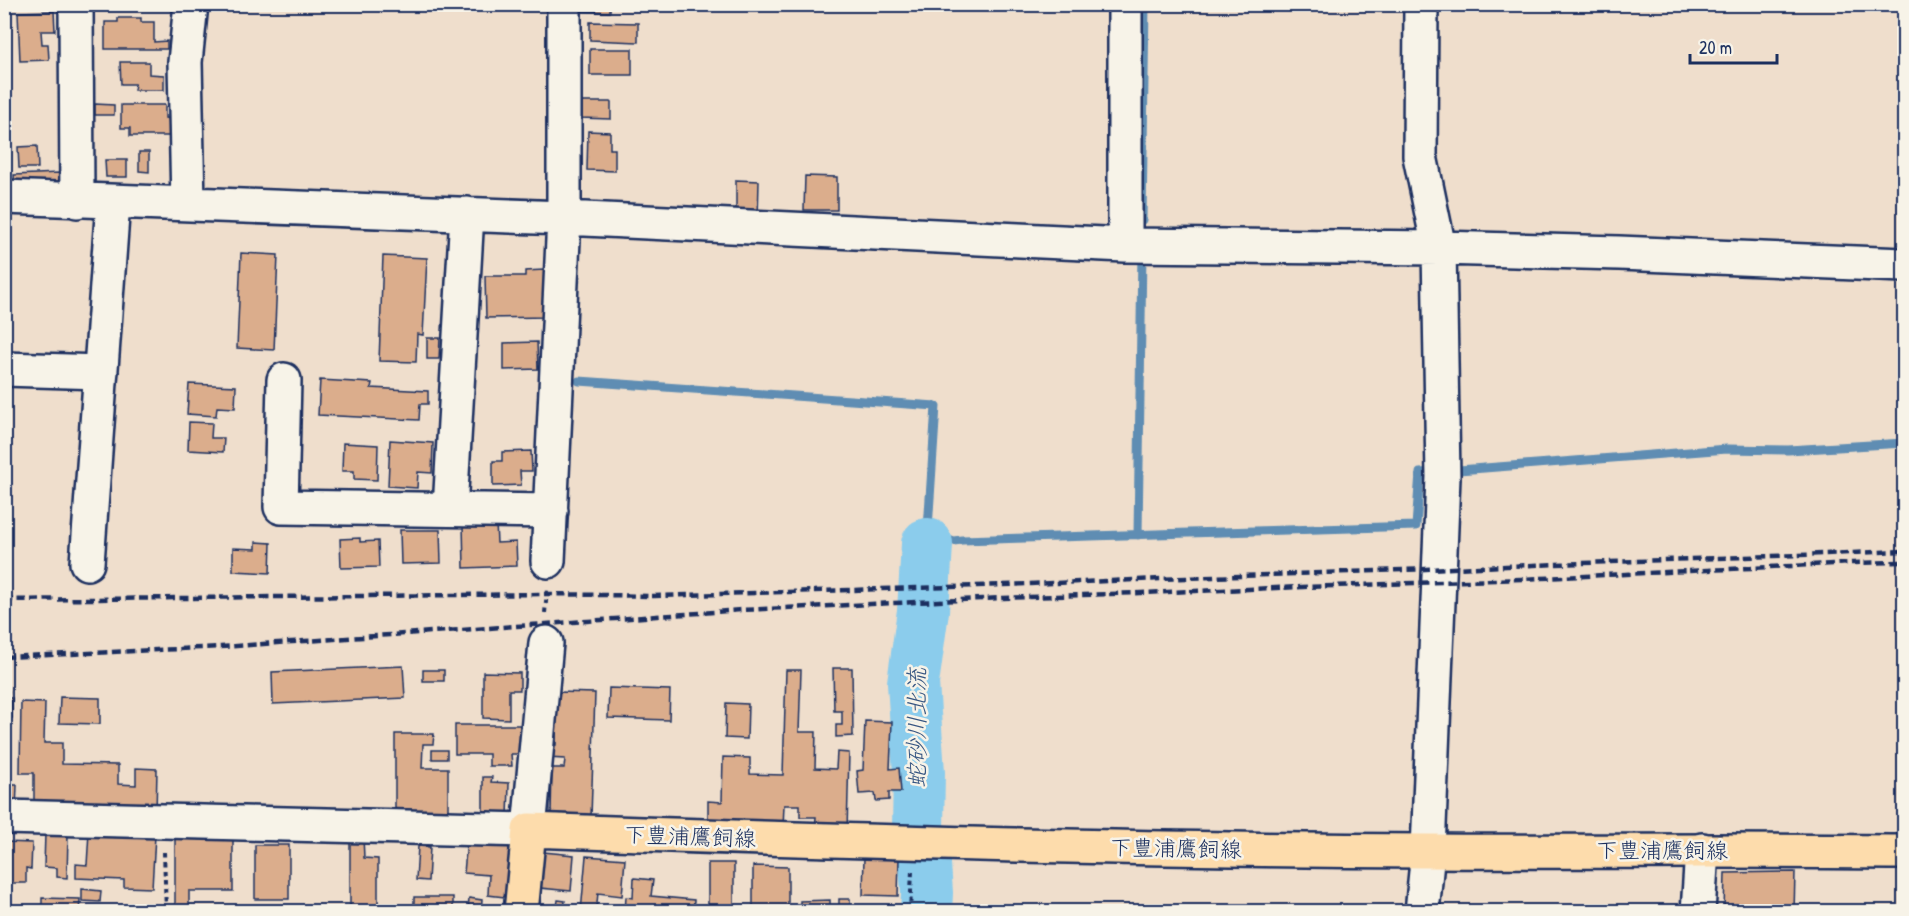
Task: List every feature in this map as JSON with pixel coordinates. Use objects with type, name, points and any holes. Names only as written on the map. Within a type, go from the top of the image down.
[{"type":"main road","name":"下豊浦鷹飼線","points":[[529,830],[920,844],[1428,851],[1905,852]]},
{"type":"main road","points":[[521,912],[529,830]]},
{"type":"street","points":[[76,4],[77,201]]},
{"type":"street","points":[[188,204],[185,62],[191,4]]},
{"type":"street","points":[[548,561],[564,218],[564,4]]},
{"type":"street","points":[[1125,4],[1125,245]]},
{"type":"street","points":[[1421,4],[1420,156],[1439,248],[1442,471],[1428,851],[1422,912]]},
{"type":"street","points":[[4,197],[564,218],[1125,245],[1439,248],[1905,265]]},
{"type":"street","points":[[87,563],[113,202]]},
{"type":"street","points":[[450,509],[467,214]]},
{"type":"street","points":[[4,369],[101,372]]},
{"type":"street","points":[[284,380],[281,507],[551,511]]},
{"type":"street","points":[[4,817],[529,830],[546,643]]},
{"type":"street","points":[[1698,912],[1702,850]]},
{"type":"path","points":[[164,821],[166,912]]},
{"type":"path","points":[[910,912],[920,844]]},
{"type":"building","points":[[577,4],[610,4],[610,12],[577,11]]},
{"type":"building","points":[[54,11],[55,31],[41,31],[42,44],[48,44],[49,60],[20,61],[18,12]]},
{"type":"building","points":[[118,18],[141,18],[141,22],[154,22],[154,42],[167,41],[167,49],[105,49],[105,22],[118,22]]},
{"type":"building","points":[[590,22],[638,23],[638,42],[590,40]]},
{"type":"building","points":[[590,49],[632,49],[632,75],[590,75]]},
{"type":"building","points":[[120,62],[149,62],[149,74],[164,75],[164,90],[134,90],[135,84],[121,84]]},
{"type":"building","points":[[580,102],[611,102],[611,119],[580,118]]},
{"type":"building","points":[[95,104],[114,105],[114,115],[95,115]]},
{"type":"building","points":[[121,105],[165,105],[165,118],[172,119],[172,136],[130,136],[130,128],[121,128]]},
{"type":"building","points":[[588,131],[610,132],[610,149],[615,149],[615,171],[587,170]]},
{"type":"building","points":[[37,146],[38,168],[19,168],[18,147]]},
{"type":"building","points":[[139,152],[149,152],[149,172],[139,171]]},
{"type":"building","points":[[105,160],[127,160],[127,177],[106,177]]},
{"type":"building","points":[[59,173],[59,194],[15,195],[14,175]]},
{"type":"building","points":[[805,176],[837,177],[837,210],[804,210]]},
{"type":"building","points":[[736,180],[759,181],[758,219],[736,218]]},
{"type":"building","points":[[241,253],[278,255],[274,350],[237,348]]},
{"type":"building","points":[[383,256],[427,258],[423,335],[417,334],[416,362],[379,361]]},
{"type":"building","points":[[544,270],[546,317],[486,318],[485,276],[525,276],[525,271]]},
{"type":"building","points":[[427,338],[440,338],[439,359],[427,359]]},
{"type":"building","points":[[537,342],[538,369],[504,370],[504,343]]},
{"type":"building","points":[[320,380],[372,383],[371,388],[428,391],[428,404],[420,404],[419,420],[318,415]]},
{"type":"building","points":[[189,384],[236,386],[235,408],[217,407],[216,416],[187,414]]},
{"type":"building","points":[[189,422],[212,423],[211,438],[224,438],[223,452],[188,450]]},
{"type":"building","points":[[390,440],[433,443],[432,473],[418,472],[417,488],[388,486]]},
{"type":"building","points":[[343,443],[378,445],[377,480],[354,479],[354,471],[342,471]]},
{"type":"building","points":[[531,451],[532,471],[520,471],[521,485],[493,486],[493,461],[502,461],[502,452]]},
{"type":"building","points":[[463,524],[496,524],[497,543],[516,542],[517,566],[464,568]]},
{"type":"building","points":[[400,530],[440,530],[441,563],[401,564]]},
{"type":"building","points":[[360,538],[360,542],[378,541],[379,567],[341,568],[340,539]]},
{"type":"building","points":[[256,542],[271,543],[270,573],[233,571],[233,548],[256,549]]},
{"type":"building","points":[[403,666],[405,698],[273,704],[272,672]]},
{"type":"building","points":[[833,668],[852,668],[853,736],[836,737],[836,725],[842,725],[842,711],[834,711]]},
{"type":"building","points":[[423,670],[444,670],[444,681],[423,681]]},
{"type":"building","points":[[786,670],[801,670],[799,732],[816,732],[815,768],[836,769],[837,752],[849,753],[847,831],[815,830],[816,817],[800,817],[800,805],[784,805],[783,827],[708,825],[708,801],[722,802],[723,757],[750,758],[750,774],[783,775]]},
{"type":"building","points":[[483,672],[520,673],[520,690],[509,690],[509,719],[483,718]]},
{"type":"building","points":[[609,688],[670,690],[669,720],[608,718]]},
{"type":"building","points":[[4,691],[9,691],[8,698],[12,698],[12,718],[4,718]]},
{"type":"building","points":[[557,692],[595,693],[591,817],[551,815],[552,768],[564,768],[565,759],[547,758],[547,745],[556,745]]},
{"type":"building","points":[[60,697],[100,698],[100,724],[59,723]]},
{"type":"building","points":[[21,702],[45,703],[44,743],[62,743],[62,764],[118,765],[118,784],[136,785],[136,768],[157,769],[156,813],[34,806],[34,773],[20,773]]},
{"type":"building","points":[[726,703],[748,704],[747,739],[725,738]]},
{"type":"building","points":[[865,721],[892,722],[890,769],[899,768],[901,792],[889,792],[889,800],[876,801],[875,793],[859,794],[857,771],[863,770]]},
{"type":"building","points":[[455,725],[520,725],[520,754],[511,754],[512,766],[489,766],[489,754],[455,754]]},
{"type":"building","points":[[395,734],[434,734],[433,744],[423,744],[422,768],[448,768],[448,811],[395,810]]},
{"type":"building","points":[[432,750],[447,750],[447,759],[432,759]]},
{"type":"building","points":[[4,772],[9,772],[9,785],[17,785],[16,811],[4,810]]},
{"type":"building","points":[[483,777],[492,777],[491,782],[509,783],[508,817],[483,817]]},
{"type":"building","points":[[89,832],[155,835],[152,888],[124,887],[124,880],[76,878],[76,864],[87,865]]},
{"type":"building","points":[[175,832],[233,832],[233,891],[189,891],[189,909],[175,909]]},
{"type":"building","points":[[45,833],[68,834],[67,878],[57,877],[57,868],[44,867]]},
{"type":"building","points":[[350,837],[363,837],[364,858],[378,859],[378,912],[350,912]]},
{"type":"building","points":[[467,841],[517,845],[513,898],[488,895],[489,875],[464,873]]},
{"type":"building","points":[[4,842],[32,843],[31,869],[26,868],[26,883],[4,883]]},
{"type":"building","points":[[255,845],[289,845],[289,899],[255,899]]},
{"type":"building","points":[[418,846],[430,847],[428,881],[416,880]]},
{"type":"building","points":[[543,852],[574,855],[571,891],[540,888]]},
{"type":"building","points":[[586,856],[625,859],[622,896],[598,893],[596,912],[581,912]]},
{"type":"building","points":[[864,857],[899,858],[898,896],[863,895]]},
{"type":"building","points":[[708,863],[734,863],[734,905],[716,905],[716,912],[708,912]]},
{"type":"building","points":[[753,866],[788,867],[788,912],[753,912]]},
{"type":"building","points":[[1795,872],[1794,912],[1724,912],[1725,873]]},
{"type":"building","points":[[634,878],[653,880],[651,896],[694,900],[693,912],[625,912],[626,897],[633,898]]},
{"type":"building","points":[[82,889],[101,891],[100,902],[82,901]]},
{"type":"building","points":[[414,897],[453,897],[453,912],[414,912]]},
{"type":"building","points":[[42,898],[80,899],[79,912],[4,912],[4,906],[42,908]]},
{"type":"building","points":[[469,898],[482,900],[481,911],[468,910]]},
{"type":"building","points":[[839,899],[850,899],[850,912],[839,912]]},
{"type":"building","points":[[558,900],[565,901],[564,912],[545,912],[546,906],[557,907]]},
{"type":"building","points":[[830,900],[830,912],[800,912],[800,901]]},
{"type":"building","points":[[128,904],[159,905],[159,912],[128,912]]},
{"type":"waterway","points":[[1142,220],[1145,4]]},
{"type":"waterway","points":[[1138,535],[1142,251]]},
{"type":"waterway","points":[[579,381],[936,406],[927,544],[962,540],[1416,526],[1420,473],[1727,449],[1788,450],[1904,443]]},
{"type":"waterway","name":"蛇砂川北流","points":[[926,912],[925,864],[918,829],[919,773],[913,683],[923,611],[927,544]]},
{"type":"railway","points":[[4,600],[547,594],[654,596],[1904,551]]},
{"type":"railway","points":[[4,657],[221,647],[742,610],[1904,562]]}]
